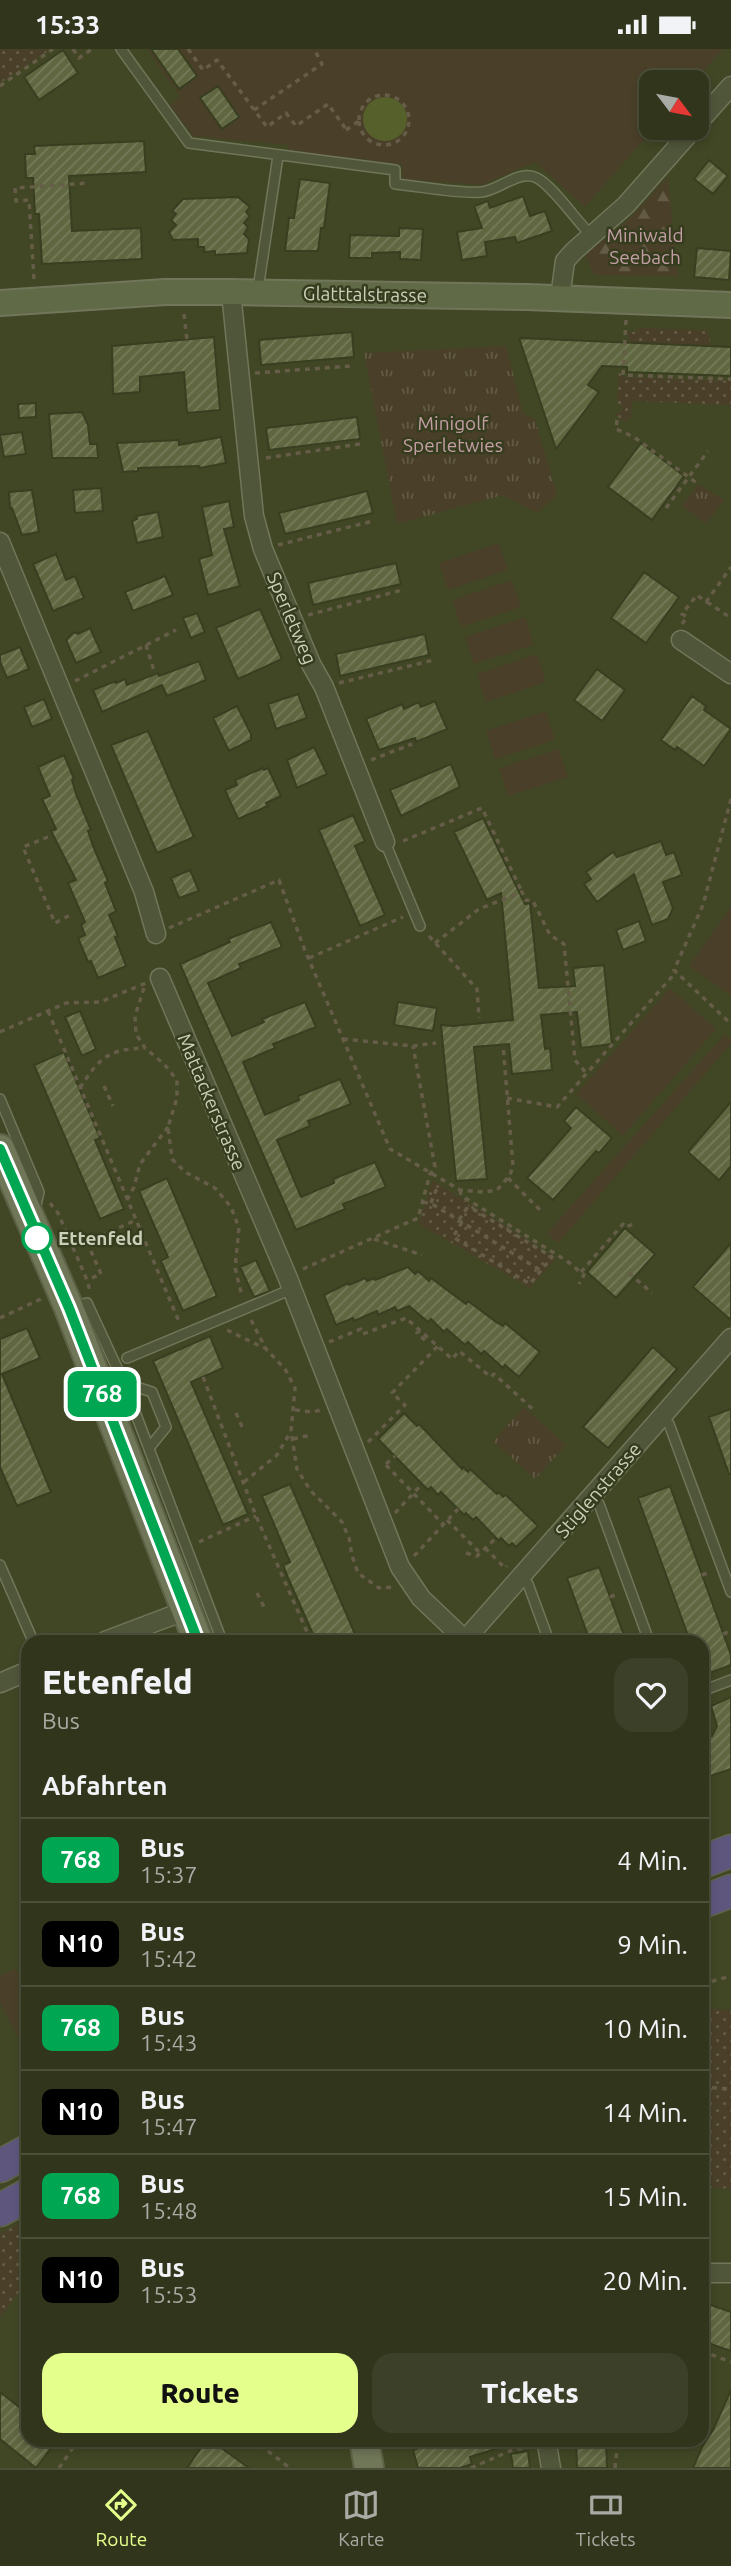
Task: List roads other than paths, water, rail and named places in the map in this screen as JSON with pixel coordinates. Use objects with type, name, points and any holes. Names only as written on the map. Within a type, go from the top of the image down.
[{"type":"highway","points":[[709,1859],[731,1851]]},
{"type":"highway","points":[[709,1899],[731,1891]]},
{"type":"highway","points":[[0,2165],[21,2154]]},
{"type":"highway","points":[[0,2210],[21,2199]]},
{"type":"main road","name":"Glatttalstrasse","points":[[0,303],[164,292],[258,292],[560,298],[731,305]]},
{"type":"main road","points":[[0,1149],[32,1226],[78,1306],[196,1635]]},
{"type":"main road","points":[[365,2447],[369,2468]]},
{"type":"street","points":[[709,111],[731,86]]},
{"type":"street","points":[[560,298],[565,261],[626,205],[684,140]]},
{"type":"street","name":"Sperletweg","points":[[231,292],[247,460],[254,516],[263,549],[292,620],[324,687],[387,845]]},
{"type":"street","points":[[0,542],[144,892],[156,934]]},
{"type":"street","points":[[684,636],[731,674]]},
{"type":"street","name":"Mattackerstrasse","points":[[153,980],[292,1289],[400,1567],[421,1598],[459,1635]]},
{"type":"street","name":"Stiglenstrasse","points":[[470,1635],[731,1338]]},
{"type":"street","points":[[121,1635],[187,1610]]},
{"type":"street","points":[[0,1683],[21,1674]]},
{"type":"street","points":[[709,2273],[731,2273]]},
{"type":"street","points":[[547,2447],[551,2468]]},
{"type":"lane","points":[[121,49],[189,143],[396,170],[395,184],[482,192],[524,176],[536,178],[567,206],[570,214],[592,236]]},
{"type":"lane","points":[[258,292],[278,156]]},
{"type":"lane","name":"Sperletweg","points":[[387,845],[420,926]]},
{"type":"lane","points":[[0,1099],[39,1192],[32,1226]]},
{"type":"lane","points":[[127,1358],[292,1289]]},
{"type":"lane","points":[[78,1306],[124,1383],[220,1635]]},
{"type":"lane","points":[[124,1383],[152,1392],[166,1427],[149,1448]]},
{"type":"lane","points":[[662,1416],[669,1424],[731,1592]]},
{"type":"lane","points":[[591,1497],[599,1504],[647,1635]]},
{"type":"lane","points":[[0,1565],[4,1587],[30,1635]]},
{"type":"lane","points":[[521,1577],[528,1584],[547,1635]]},
{"type":"lane","points":[[709,1689],[731,1681]]},
{"type":"place","name":"Ettenfeld","points":[[37,1238]]},
{"type":"park label","name":"Miniwald Seebach","points":[[645,246]]},
{"type":"park label","name":"Minigolf Sperletwies","points":[[453,434]]}]
